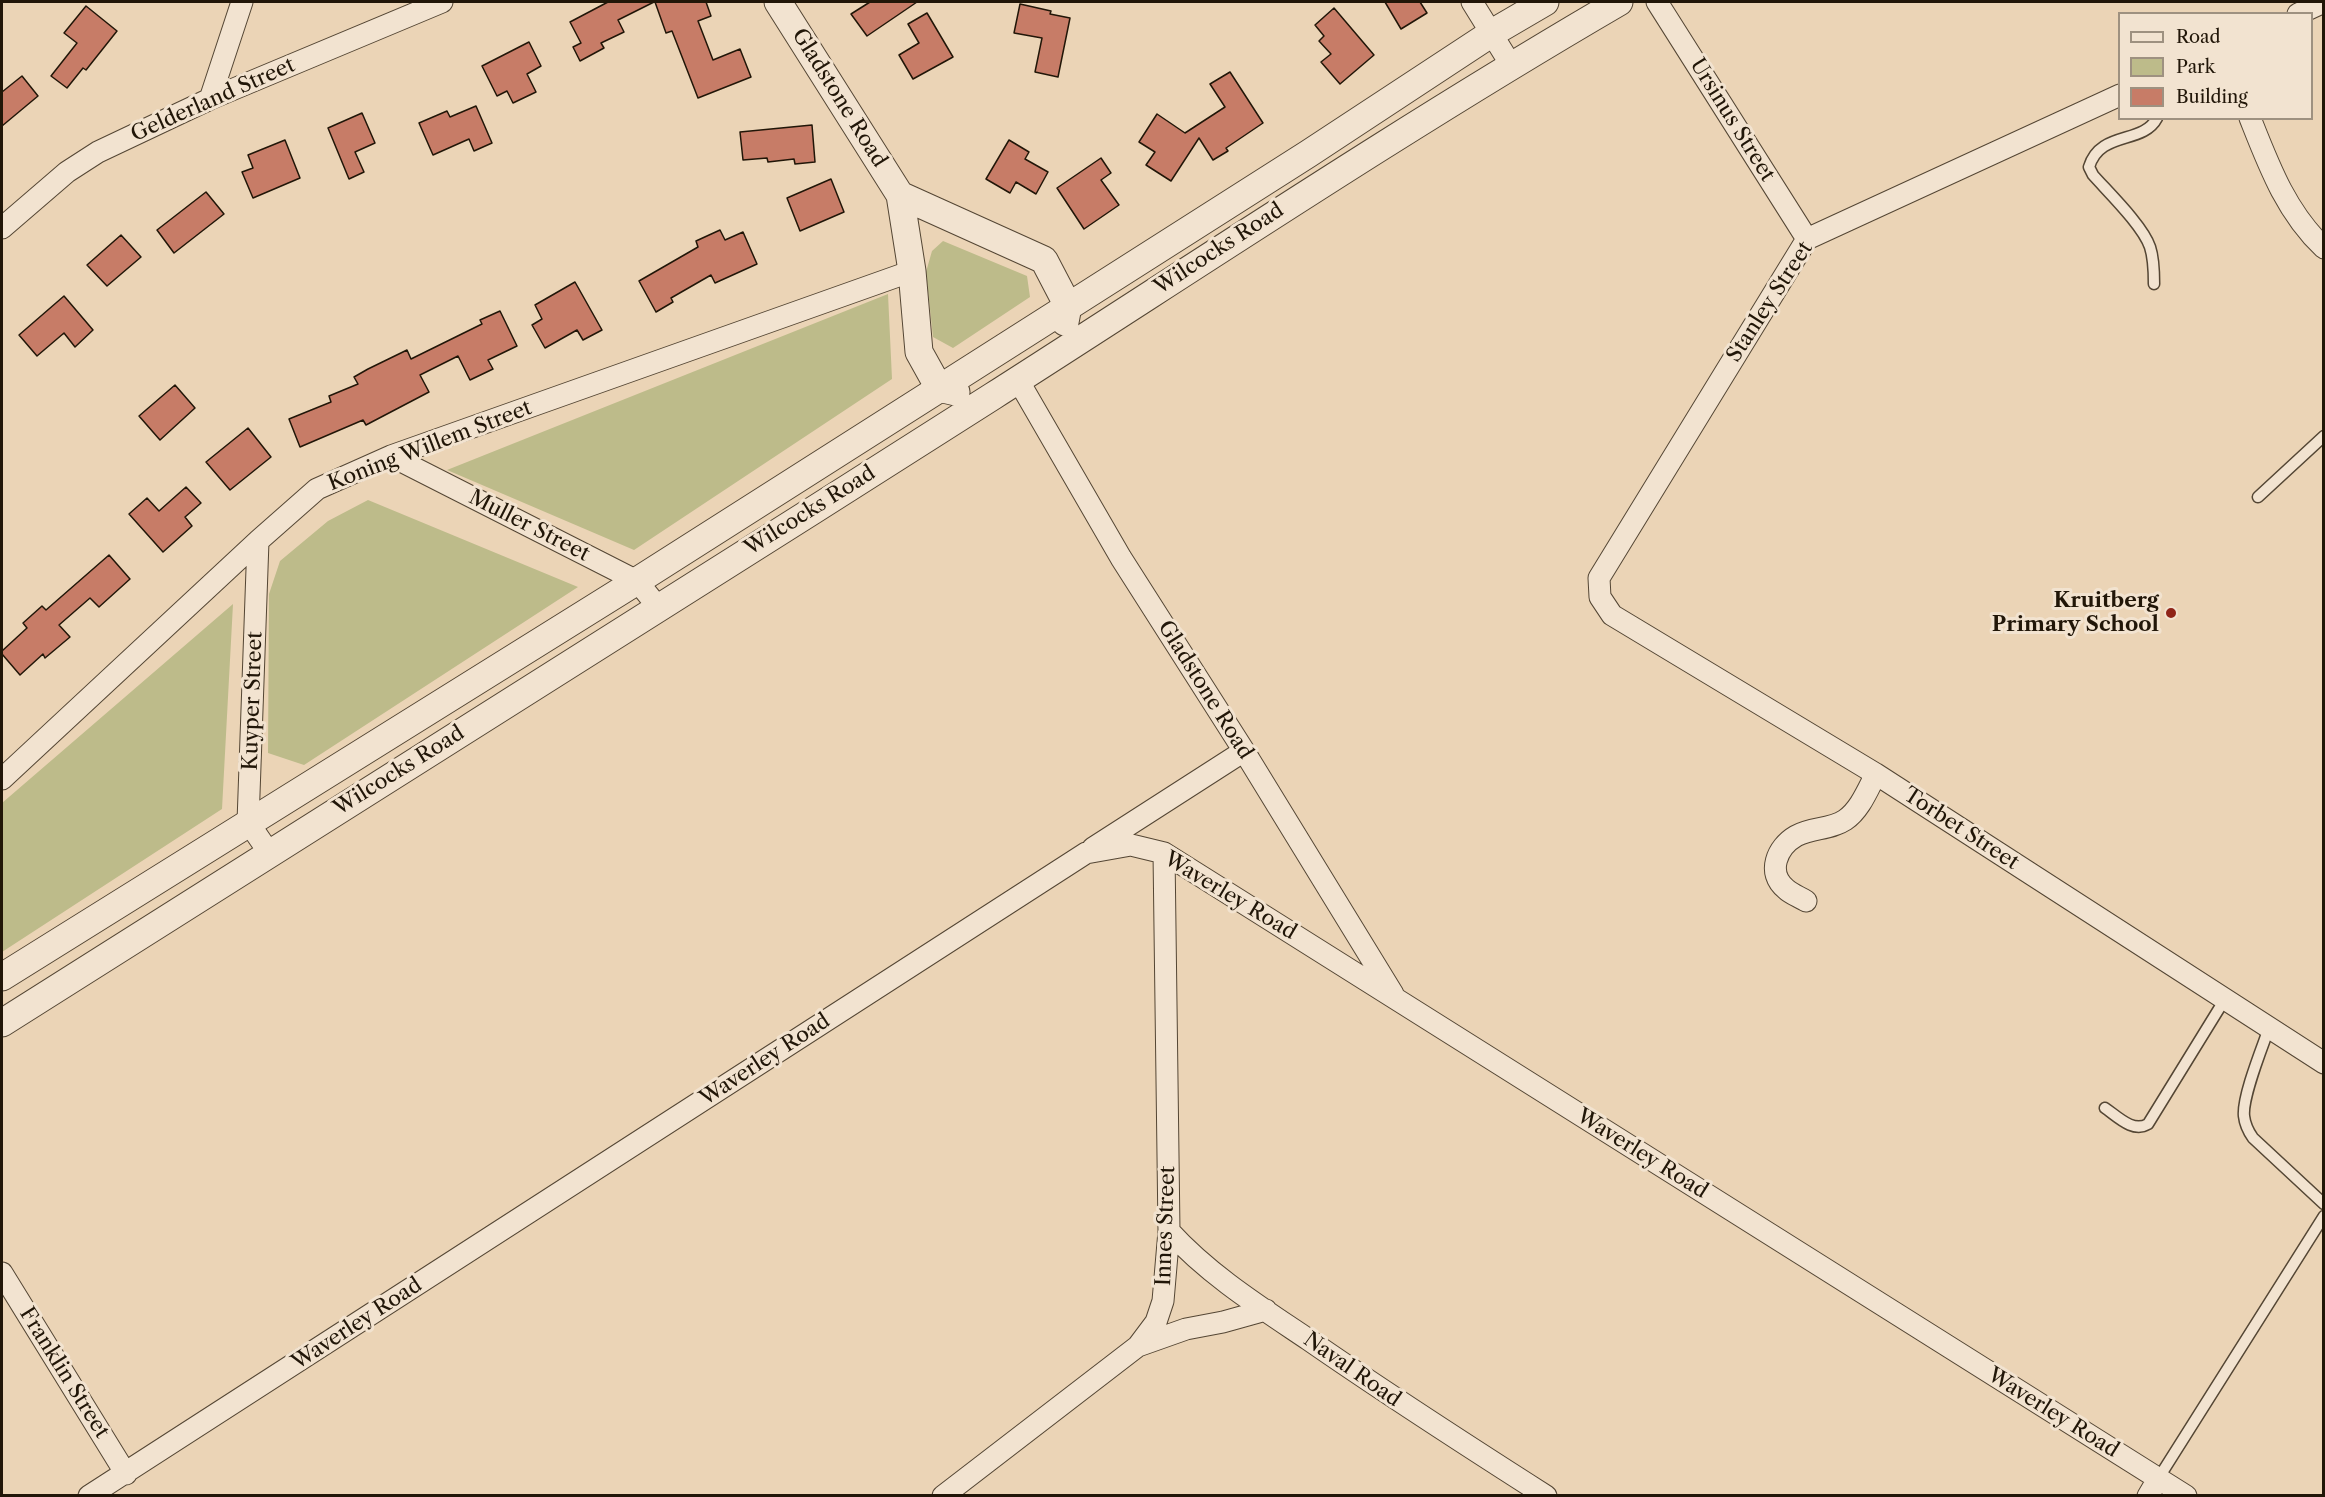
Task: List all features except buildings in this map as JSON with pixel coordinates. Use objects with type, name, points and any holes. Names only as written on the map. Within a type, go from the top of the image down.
[{"type":"street","points":[[210,99],[243,2]]},
{"type":"street","name":"Gelderland Street","points":[[2,228],[67,172],[98,152],[210,99],[442,2]]},
{"type":"street","name":"Gladstone Road","points":[[778,2],[900,195],[912,271],[919,352],[939,388]]},
{"type":"street","points":[[1472,2],[1511,65]]},
{"type":"street","name":"Wilcocks Road","points":[[2,977],[637,581],[1308,154],[1492,33],[1545,2]]},
{"type":"street","name":"Wilcocks Road","points":[[2,1023],[1018,380],[1327,180],[1511,65],[1619,2]]},
{"type":"street","name":"Ursinus Street","points":[[1657,2],[1807,239]]},
{"type":"street","points":[[2302,12],[2324,2]]},
{"type":"street","name":"Stanley Street","points":[[1600,597],[1599,578],[1807,239],[2118,96]]},
{"type":"street","points":[[2251,120],[2274,179],[2291,211],[2310,236],[2324,248]]},
{"type":"street","points":[[1308,154],[1327,180]]},
{"type":"street","points":[[900,195],[1044,260],[1068,306],[1059,353]]},
{"type":"street","name":"Koning Willem Street","points":[[2,779],[316,489],[391,456],[912,271]]},
{"type":"street","name":"Gladstone Road","points":[[1018,380],[1121,558],[1244,751],[1395,998]]},
{"type":"street","points":[[939,388],[988,399]]},
{"type":"street","name":"Muller Street","points":[[391,456],[637,581],[658,607]]},
{"type":"street","name":"Kuyper Street","points":[[248,822],[258,541]]},
{"type":"street","name":"Torbet Street","points":[[1600,597],[1612,615],[1876,774],[2324,1063]]},
{"type":"street","points":[[1086,853],[1244,751]]},
{"type":"street","points":[[1806,901],[1786,890],[1777,878],[1774,868],[1777,858],[1786,843],[1797,835],[1814,829],[1834,826],[1848,819],[1876,774]]},
{"type":"street","points":[[248,822],[270,854]]},
{"type":"street","name":"Waverley Road","points":[[89,1496],[1086,853],[1131,845],[1164,853],[1395,998],[2153,1487],[2186,1496]]},
{"type":"street","name":"Innes Street","points":[[943,1496],[1138,1346],[1156,1322],[1163,1301],[1169,1230],[1164,853]]},
{"type":"street","name":"Naval Road","points":[[1169,1230],[1184,1247],[1220,1278],[1408,1408],[1545,1496]]},
{"type":"street","name":"Franklin Street","points":[[2,1273],[126,1474]]},
{"type":"street","points":[[1138,1346],[1186,1329],[1266,1310]]},
{"type":"lane","points":[[2154,284],[2153,258],[2149,244],[2089,166],[2097,150],[2106,144],[2148,128],[2155,120]]},
{"type":"lane","points":[[2258,497],[2324,436]]},
{"type":"lane","points":[[2105,1108],[2134,1127],[2142,1128],[2148,1124],[2225,999]]},
{"type":"lane","points":[[2269,1028],[2243,1113],[2246,1128],[2253,1138],[2324,1204]]},
{"type":"lane","points":[[2153,1487],[2324,1216]]},
{"type":"green space","points":[[943,241],[1027,276],[1030,297],[953,348],[933,337],[926,272],[932,251]]},
{"type":"green space","points":[[888,294],[892,379],[634,550],[447,470]]},
{"type":"green space","points":[[368,500],[578,587],[304,765],[268,753],[269,594],[280,561],[328,521]]},
{"type":"green space","points":[[233,604],[222,809],[2,952],[2,803]]},
{"type":"place","name":"Kruitberg Primary School","points":[[2171,613]]}]
